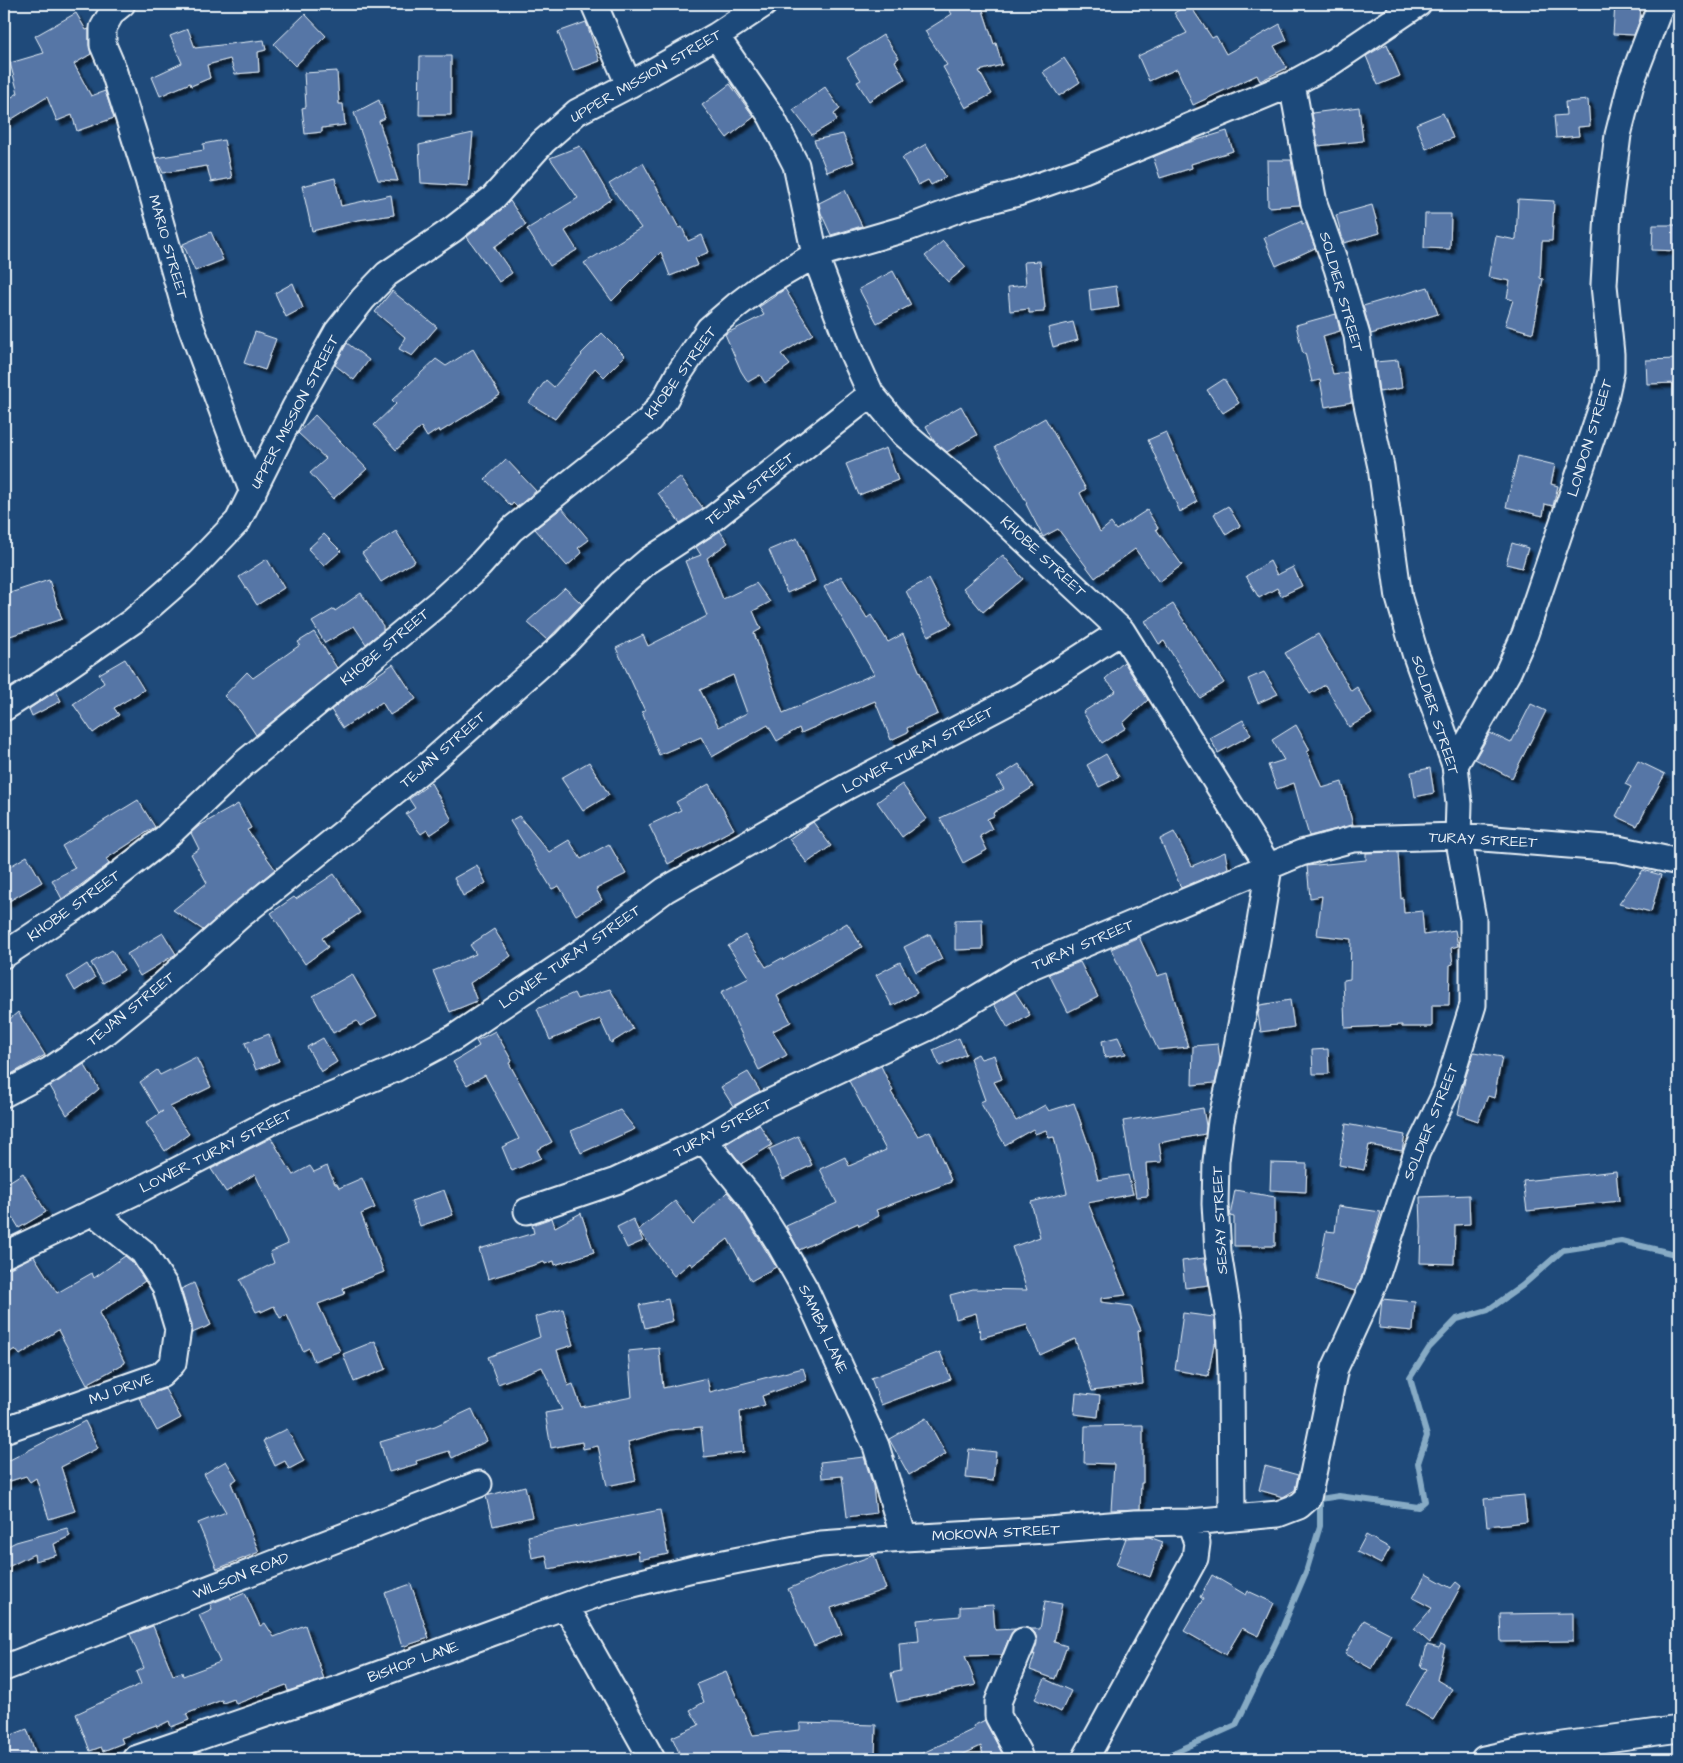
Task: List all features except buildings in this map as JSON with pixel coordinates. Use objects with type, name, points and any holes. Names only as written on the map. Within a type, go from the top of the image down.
[{"type":"street","name":"MARIO STREET","points":[[122,4],[112,12],[103,28],[103,45],[112,66],[148,179],[188,319],[253,493]]},
{"type":"street","points":[[594,4],[629,86]]},
{"type":"street","points":[[716,36],[772,116],[796,165],[815,255],[908,228],[961,208],[1018,193],[1084,170],[1292,84],[1332,62],[1418,4]]},
{"type":"street","name":"LONDON STREET","points":[[1455,765],[1508,672],[1525,634],[1605,398],[1611,371],[1611,354],[1604,285],[1608,213],[1618,135],[1632,80],[1661,4]]},
{"type":"street","name":"UPPER MISSION STREET","points":[[4,708],[133,621],[188,573],[238,522],[295,407],[337,332],[363,300],[388,274],[452,230],[492,198],[543,142],[577,112],[629,86],[716,36],[750,8]]},
{"type":"street","name":"SOLDIER STREET","points":[[1292,84],[1314,203],[1337,268],[1357,336],[1365,395],[1381,467],[1399,598],[1415,653],[1455,765],[1459,804],[1458,836],[1473,918],[1473,1005],[1446,1092],[1417,1152],[1375,1281],[1335,1368],[1312,1485],[1308,1498],[1299,1506]]},
{"type":"street","name":"KHOBE STREET","points":[[4,955],[84,901],[165,838],[242,765],[442,600],[479,566],[511,530],[649,420],[665,400],[678,375],[709,329],[736,305],[762,286],[815,255],[852,352],[871,394],[904,434],[985,503],[1122,631],[1269,867]]},
{"type":"street","name":"TEJAN STREET","points":[[4,1094],[50,1070],[106,1032],[241,915],[429,764],[565,643],[621,584],[648,562],[711,520],[871,394]]},
{"type":"street","name":"LOWER TURAY STREET","points":[[4,1256],[139,1190],[276,1119],[395,1069],[455,1037],[590,946],[665,890],[848,786],[1022,695],[1122,631]]},
{"type":"street","name":"TURAY STREET","points":[[527,1211],[616,1180],[704,1140],[760,1107],[927,1028],[1027,968],[1301,853],[1352,839],[1458,836],[1618,849],[1679,862]]},
{"type":"street","name":"SESAY STREET","points":[[1232,1517],[1229,1321],[1218,1252],[1215,1204],[1216,1161],[1269,867]]},
{"type":"street","name":"SAMBA LANE","points":[[704,1140],[750,1197],[805,1289],[876,1446],[904,1538]]},
{"type":"street","name":"MJ DRIVE","points":[[4,1430],[160,1375],[173,1363],[178,1329],[165,1286],[143,1252],[93,1212]]},
{"type":"street","name":"WILSON ROAD","points":[[4,1668],[479,1484]]},
{"type":"street","name":"MOKOWA STREET","points":[[693,1568],[821,1544],[1135,1523],[1190,1522],[1278,1514],[1299,1506]]},
{"type":"street","points":[[1085,1759],[1195,1558],[1197,1543],[1190,1522]]},
{"type":"street","name":"BISHOP LANE","points":[[135,1759],[342,1688],[606,1591],[693,1568]]},
{"type":"street","points":[[566,1606],[652,1759]]},
{"type":"street","points":[[1020,1759],[998,1716],[998,1702],[1023,1642]]},
{"type":"street","points":[[1484,1759],[1527,1750],[1679,1729]]},
{"type":"waterway","points":[[1160,1759],[1236,1725],[1278,1638],[1306,1572],[1320,1526],[1320,1499],[1339,1496],[1418,1507],[1425,1501],[1418,1463],[1427,1436],[1410,1378],[1429,1348],[1457,1319],[1488,1310],[1522,1286],[1563,1250],[1621,1241],[1679,1255]]}]
